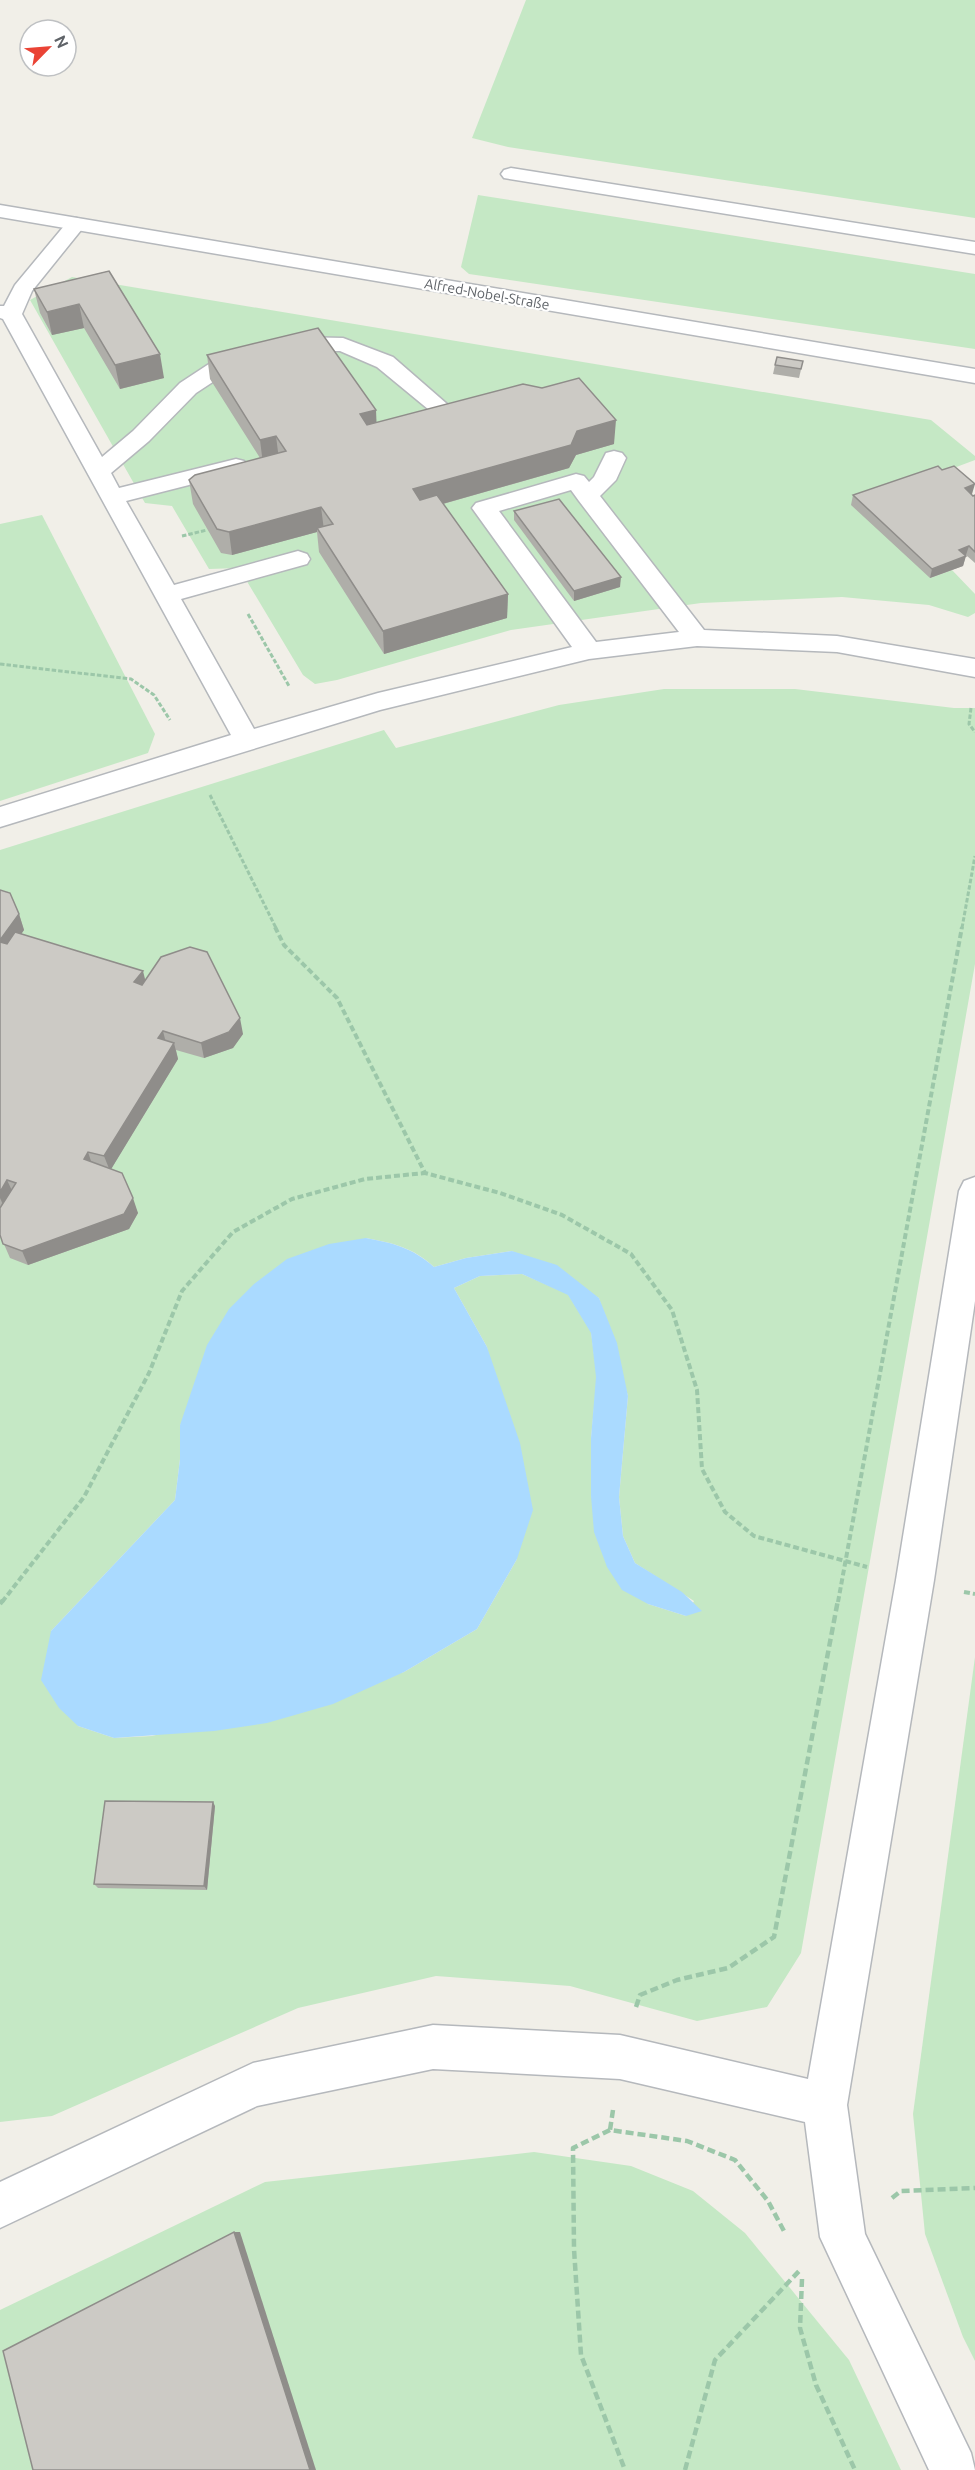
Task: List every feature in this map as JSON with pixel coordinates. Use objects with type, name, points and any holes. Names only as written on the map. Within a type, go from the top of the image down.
[{"type":"street","points":[[511,174],[975,248]]},
{"type":"street","name":"Alfred-Nobel-Straße","points":[[0,211],[975,376]]},
{"type":"street","points":[[76,224],[5,313],[98,472],[248,740]]},
{"type":"street","points":[[98,472],[141,436],[188,388],[223,365],[251,353],[299,344],[343,345],[385,362],[436,404]]},
{"type":"street","points":[[587,496],[604,480],[614,458]]},
{"type":"street","points":[[112,497],[238,465]]},
{"type":"street","points":[[589,651],[484,508],[576,481],[697,638]]},
{"type":"street","points":[[167,595],[298,558]]},
{"type":"street","points":[[0,817],[378,702],[589,651],[697,638],[837,645],[975,668]]},
{"type":"street","points":[[954,2470],[843,2237],[825,2106],[915,1580],[975,1191]]},
{"type":"street","points":[[0,2205],[253,2085],[433,2047],[620,2057],[825,2106]]},
{"type":"path","points":[[0,664],[131,679],[154,695],[192,757],[284,945],[337,998],[425,1173]]},
{"type":"path","points":[[610,2130],[620,2057],[640,1995],[677,1980],[728,1968],[774,1937],[846,1561],[975,856]]},
{"type":"path","points":[[0,1604],[84,1497],[149,1373],[182,1291],[232,1232],[292,1198],[365,1179],[425,1173],[500,1193],[562,1215],[631,1254],[672,1310],[697,1390],[702,1469],[725,1512],[754,1536],[975,1594]]},
{"type":"path","points":[[624,2470],[581,2355],[574,2249],[573,2148],[610,2130],[687,2141],[735,2160],[768,2201],[788,2239]]},
{"type":"path","points":[[843,2237],[901,2191],[975,2188]]},
{"type":"path","points":[[798,2258],[803,2267],[800,2328],[816,2385],[855,2470]]},
{"type":"path","points":[[685,2470],[715,2360],[803,2267]]},
{"type":"green space","points":[[526,0],[975,0],[975,218],[508,147],[472,138]]},
{"type":"green space","points":[[478,195],[975,274],[975,349],[469,274],[461,267]]},
{"type":"green space","points":[[72,277],[931,420],[975,456],[975,460],[935,475],[930,578],[952,570],[975,594],[975,613],[968,617],[929,605],[842,597],[701,603],[511,630],[337,680],[315,684],[303,675],[239,568],[209,569],[172,506],[145,503],[30,300]]},
{"type":"green space","points":[[42,515],[155,734],[148,753],[0,801],[0,524]]},
{"type":"green space","points":[[664,689],[795,689],[954,708],[975,708],[975,964],[801,1953],[767,2007],[697,2021],[570,1986],[436,1976],[298,2008],[52,2116],[0,2122],[0,850],[384,730],[396,748],[559,705]],"holes":[[[366,1238],[394,1244],[411,1251],[434,1267],[466,1258],[512,1251],[599,1298],[628,1396],[619,1497],[623,1536],[635,1563],[694,1601],[686,1616],[648,1604],[591,1496],[591,1438],[597,1377],[591,1332],[568,1294],[522,1274],[480,1276],[454,1288],[487,1347],[517,1559],[477,1629],[404,1672],[152,1736],[114,1738],[78,1726],[51,1631],[175,1500],[180,1459],[180,1425]]]},
{"type":"green space","points":[[975,1657],[975,2361],[963,2337],[925,2234],[913,2114]]},
{"type":"green space","points":[[534,2152],[631,2166],[693,2191],[745,2233],[849,2360],[901,2470],[0,2470],[0,2310],[265,2182]]},
{"type":"water","points":[[366,1238],[402,1247],[434,1267],[466,1258],[512,1251],[557,1265],[599,1298],[617,1343],[628,1396],[619,1497],[623,1536],[635,1563],[682,1592],[702,1611],[686,1616],[648,1604],[622,1590],[607,1567],[594,1532],[591,1496],[591,1438],[596,1377],[591,1333],[568,1295],[522,1274],[480,1276],[454,1288],[487,1347],[520,1443],[533,1510],[517,1559],[477,1629],[404,1672],[333,1704],[267,1723],[214,1731],[114,1738],[78,1726],[59,1708],[41,1680],[51,1631],[175,1500],[180,1459],[180,1425],[207,1345],[229,1309],[254,1284],[287,1259],[329,1244]]},
{"type":"building","points":[[109,271],[160,354],[115,365],[79,304],[47,312],[34,289]]},
{"type":"building","points":[[318,328],[376,410],[360,414],[367,425],[523,384],[542,388],[579,378],[616,420],[577,431],[571,445],[413,489],[420,500],[437,495],[508,594],[383,631],[317,528],[333,524],[321,507],[229,532],[217,529],[189,480],[195,475],[286,451],[276,436],[260,440],[207,355]]},
{"type":"building","points":[[777,357],[803,361],[801,369],[775,365]]},
{"type":"building","points":[[938,466],[942,470],[954,466],[975,484],[965,488],[973,496],[975,495],[975,552],[969,546],[959,550],[966,556],[932,569],[853,495]]},
{"type":"building","points":[[559,499],[621,577],[574,591],[514,511]]},
{"type":"building","points":[[0,890],[10,893],[19,914],[0,940]]},
{"type":"building","points":[[15,932],[143,971],[134,982],[142,985],[161,957],[190,947],[207,952],[240,1018],[229,1032],[201,1043],[163,1031],[158,1038],[174,1043],[104,1156],[88,1152],[84,1159],[122,1173],[133,1198],[124,1214],[22,1251],[3,1244],[0,1235],[0,1208],[16,1183],[7,1180],[0,1192],[0,942],[7,944]]},
{"type":"building","points":[[105,1801],[213,1802],[204,1886],[94,1884]]},
{"type":"building","points":[[234,2232],[310,2470],[33,2470],[3,2351]]}]
